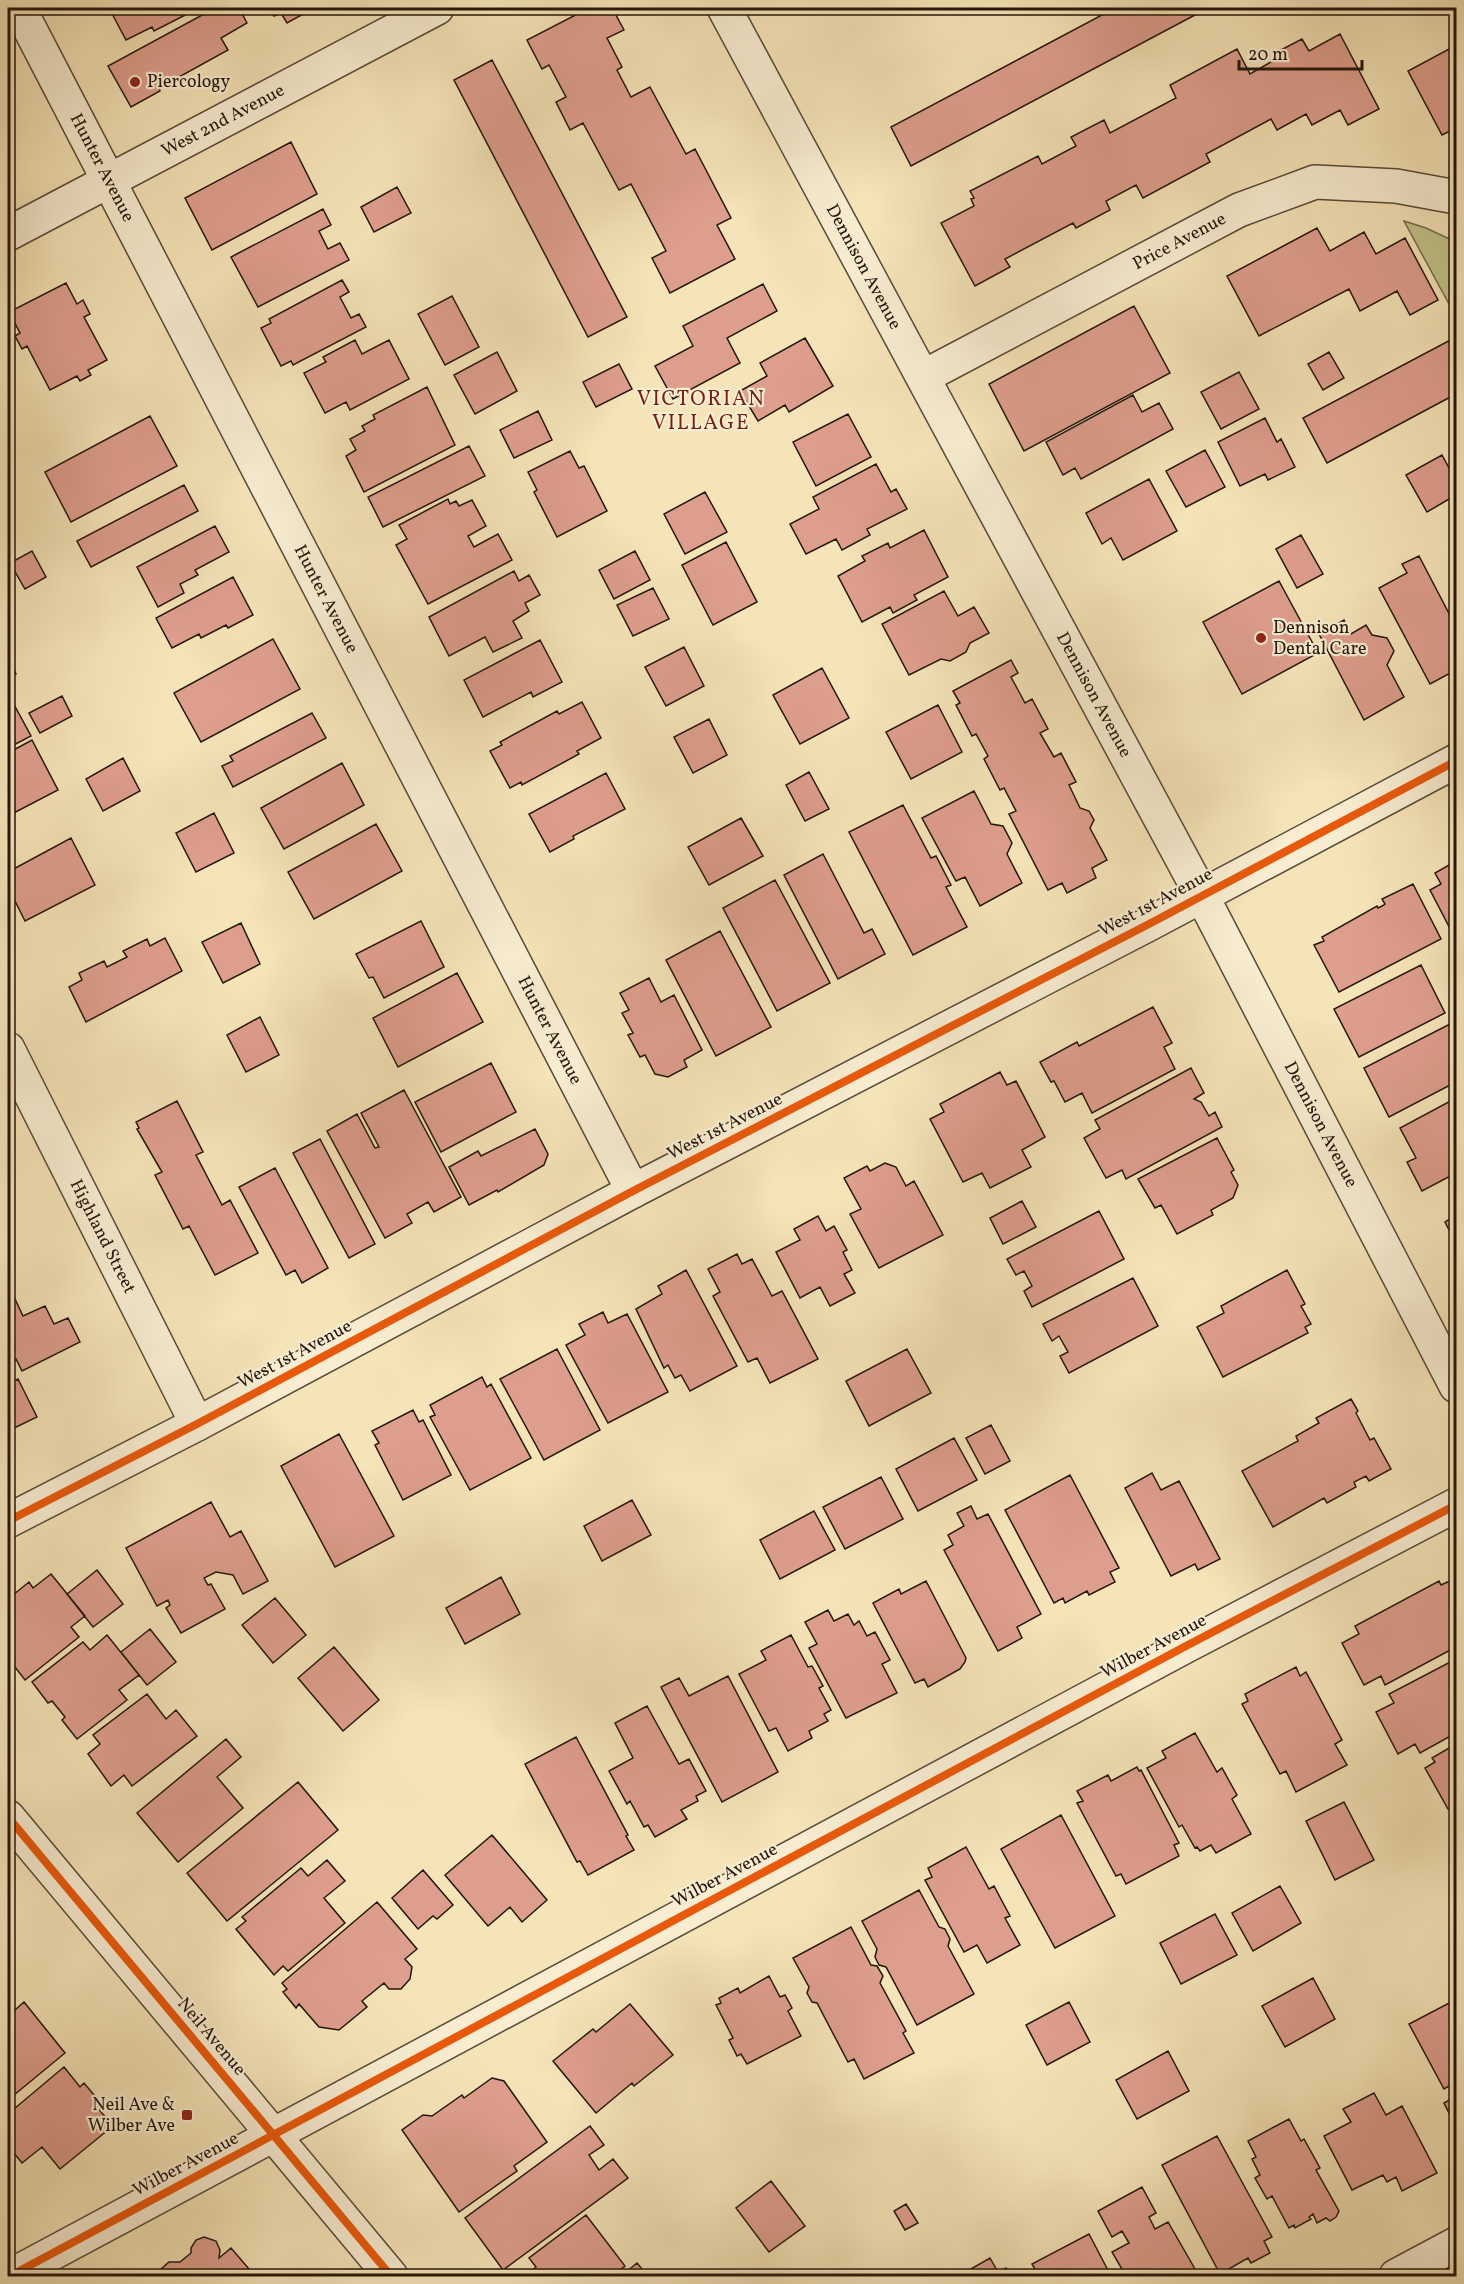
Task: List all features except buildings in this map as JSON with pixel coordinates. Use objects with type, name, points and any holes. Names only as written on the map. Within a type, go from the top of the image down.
[{"type":"street","name":"Hunter Avenue","points":[[19,8],[633,1191]]},
{"type":"street","name":"West 2nd Avenue","points":[[8,234],[437,8]]},
{"type":"street","name":"Dennison Avenue","points":[[724,8],[1202,896],[1456,1386]]},
{"type":"street","name":"Price Avenue","points":[[923,377],[1239,210],[1315,182],[1396,186],[1456,197]]},
{"type":"street","name":"West 1st Avenue","points":[[8,1521],[197,1424],[633,1191],[1202,896],[1456,761]]},
{"type":"street","name":"Highland Street","points":[[8,1048],[197,1424]]},
{"type":"street","name":"Wilber Avenue","points":[[10,2277],[1186,1646],[1456,1505]]},
{"type":"street","name":"Neil Avenue","points":[[8,1817],[391,2277]]},
{"type":"street","points":[[1396,2277],[1456,2244]]},
{"type":"green space","points":[[1404,221],[1456,242],[1456,317]]},
{"type":"cycle path","points":[[8,1521],[197,1424],[633,1191],[1149,924],[1456,761]]},
{"type":"cycle path","points":[[10,2276],[1186,1646],[1456,1505]]},
{"type":"cycle path","points":[[8,1817],[391,2276]]},
{"type":"place","name":"Piercology","points":[[135,82]]},
{"type":"place","name":"Dennison Dental Care","points":[[1261,638]]},
{"type":"place","name":"Neil Ave & Wilber Ave","points":[[187,2115]]},
{"type":"district","name":"VICTORIAN VILLAGE","points":[[701,411]]}]
